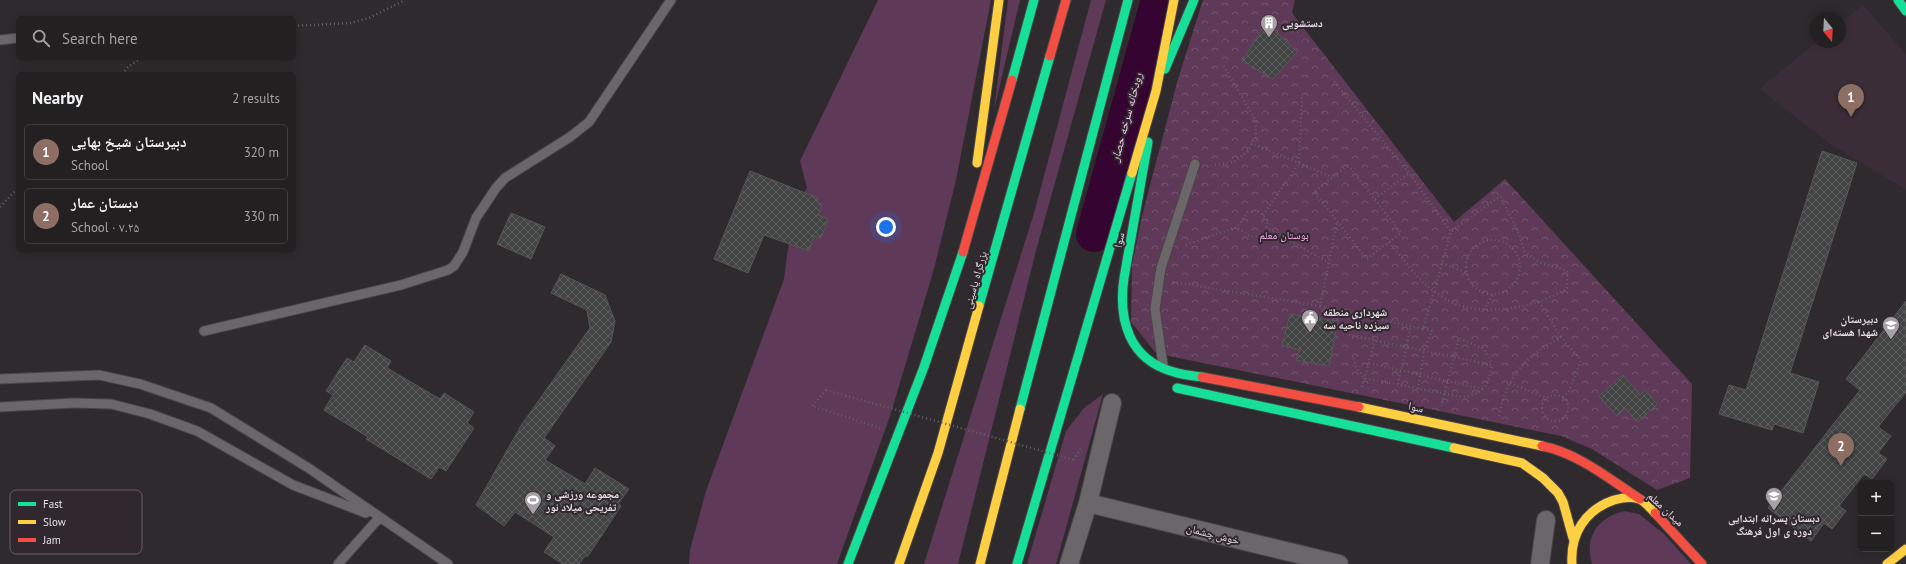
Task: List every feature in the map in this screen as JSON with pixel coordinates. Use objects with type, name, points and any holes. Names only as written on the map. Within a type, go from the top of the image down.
[{"type":"main road","points":[[967,242],[999,0]]},
{"type":"main road","points":[[848,564],[899,434],[967,242],[1034,0]]},
{"type":"main road","name":"بزرگراه یاسینی","points":[[899,564],[938,453],[1066,0]]},
{"type":"main road","points":[[980,564],[1036,345],[1128,0]]},
{"type":"main road","points":[[1017,564],[1081,351],[1156,91],[1174,0]]},
{"type":"main road","points":[[1156,91],[1194,0]]},
{"type":"main road","points":[[1898,0],[1906,11]]},
{"type":"main road","name":"سوا","points":[[1156,91],[1144,175],[1126,268],[1121,306],[1124,324],[1129,335],[1165,378],[1522,463],[1542,475],[1558,493],[1569,514],[1573,538]]},
{"type":"main road","name":"سوا","points":[[1165,378],[1174,372],[1356,407],[1553,448],[1583,462],[1640,499]]},
{"type":"main road","name":"میدان معلم","points":[[1572,564],[1571,555],[1573,538],[1581,523],[1592,510],[1607,502],[1624,498],[1640,499],[1673,530],[1702,564]]},
{"type":"main road","points":[[1887,564],[1906,548]]},
{"type":"street","points":[[1069,564],[1088,503],[1112,403]]},
{"type":"street","name":"خوش چشمان","points":[[1088,503],[1339,564]]},
{"type":"street","points":[[1540,564],[1546,520]]},
{"type":"lane","points":[[204,331],[401,285],[448,270],[454,266],[464,252],[476,218],[496,188],[505,178],[570,138],[589,122],[671,0]]},
{"type":"lane","points":[[0,40],[16,38]]},
{"type":"lane","points":[[1165,378],[1155,309],[1161,268],[1195,164]]},
{"type":"lane","points":[[0,379],[99,376],[140,384],[211,408],[310,469],[379,518],[448,564]]},
{"type":"lane","points":[[0,407],[74,403],[112,404],[150,414],[197,431],[293,486],[379,518]]},
{"type":"lane","points":[[338,564],[379,518]]},
{"type":"path","points":[[296,26],[350,23],[369,18],[406,0]]},
{"type":"path","points":[[124,72],[138,60]]},
{"type":"path","points":[[1215,165],[1234,162],[1248,151],[1251,143],[1256,137],[1255,119],[1223,65]]},
{"type":"path","points":[[1332,79],[1409,173],[1450,232]]},
{"type":"path","points":[[1263,215],[1299,164],[1302,97]]},
{"type":"path","points":[[1251,143],[1333,177]]},
{"type":"path","points":[[1348,165],[1374,199],[1401,233],[1367,259],[1314,192],[1348,165]]},
{"type":"path","points":[[1374,199],[1409,173]]},
{"type":"path","points":[[0,207],[16,190]]},
{"type":"path","points":[[1388,242],[1427,286],[1434,290],[1455,304],[1484,310],[1539,302],[1558,294],[1567,288],[1567,270],[1538,262],[1524,251],[1519,234],[1500,196],[1450,232],[1442,263],[1434,290],[1423,329]]},
{"type":"path","points":[[1186,245],[1237,227],[1248,212],[1258,210],[1268,221],[1265,234],[1251,237],[1237,227]]},
{"type":"path","points":[[1320,306],[1337,222]]},
{"type":"path","points":[[1266,227],[1329,263]]},
{"type":"path","points":[[1488,240],[1497,240],[1506,243],[1513,248],[1518,255],[1520,264],[1516,281],[1502,292],[1493,294],[1484,292],[1470,281],[1466,264],[1468,256],[1473,248],[1488,240]]},
{"type":"path","points":[[1442,263],[1467,273]]},
{"type":"path","points":[[1173,282],[1320,306],[1432,331],[1424,350],[1418,389]]},
{"type":"path","points":[[1484,310],[1493,294]]},
{"type":"path","points":[[1539,302],[1561,337],[1581,360],[1569,391],[1562,398]]},
{"type":"path","points":[[1398,384],[1411,326]]},
{"type":"path","points":[[1349,335],[1492,365]]},
{"type":"path","points":[[1495,436],[1501,405],[1515,373],[1526,360],[1561,337]]},
{"type":"path","points":[[1353,357],[1356,367],[1364,378],[1398,384],[1418,389],[1444,394],[1462,397],[1475,396],[1484,389],[1490,376],[1492,365],[1484,349],[1459,338],[1444,394],[1438,424]]},
{"type":"path","points":[[1356,407],[1375,340]]},
{"type":"path","points":[[1369,363],[1484,389]]},
{"type":"path","points":[[1510,383],[1546,398]]},
{"type":"path","points":[[899,434],[812,406],[826,390],[1074,460],[1084,442]]},
{"type":"path","points":[[1554,395],[1562,398],[1567,404],[1567,412],[1562,418],[1554,420],[1546,418],[1542,410],[1542,406],[1546,398],[1554,395]]},
{"type":"shaded area","points":[[1863,5],[1906,54],[1906,190],[1832,145],[1759,89],[1810,48],[1846,48],[1846,18]]},
{"type":"green space","points":[[878,0],[991,0],[956,180],[934,269],[890,416],[837,564],[689,564],[690,550],[706,491],[784,279],[789,241],[803,194],[807,188],[800,161]]},
{"type":"green space","points":[[1008,0],[1020,0],[994,110]]},
{"type":"green space","points":[[1091,0],[1106,0],[1037,247],[958,564],[924,564],[1034,213]]},
{"type":"green space","name":"بوستان معلم","points":[[1203,0],[1295,0],[1292,13],[1454,222],[1505,179],[1692,384],[1690,478],[1657,490],[1592,449],[1561,436],[1155,352],[1131,322],[1132,265],[1142,216],[1178,79]]},
{"type":"green space","points":[[1103,394],[1056,564],[1027,564],[1066,431],[1084,408]]},
{"type":"green space","points":[[1624,511],[1639,514],[1664,534],[1691,564],[1592,564],[1590,545],[1595,530],[1600,523],[1607,518]]},
{"type":"building","name":"دستشویی","points":[[1266,23],[1297,52],[1273,79],[1242,61]]},
{"type":"building","points":[[1822,151],[1857,163],[1790,373],[1819,382],[1803,433],[1774,424],[1772,430],[1719,414],[1729,385],[1746,390]]},
{"type":"building","points":[[750,171],[818,198],[817,203],[822,204],[818,215],[828,219],[821,238],[814,236],[809,251],[764,235],[748,273],[714,259]]},
{"type":"building","points":[[511,213],[545,227],[531,259],[497,244]]},
{"type":"building","points":[[561,274],[605,295],[615,321],[611,342],[544,438],[555,446],[545,460],[585,484],[595,468],[629,489],[618,504],[621,506],[588,556],[585,556],[579,564],[563,564],[544,552],[554,537],[515,512],[504,526],[476,505],[522,424],[590,328],[587,310],[551,293]]},
{"type":"building","points":[[1906,301],[1906,392],[1878,427],[1891,436],[1878,453],[1887,459],[1872,479],[1864,474],[1858,480],[1839,506],[1846,511],[1832,529],[1824,523],[1811,541],[1768,508],[1860,390],[1846,379]]},
{"type":"building","name":"شهرداری منطقه سیزده ناحیه سه","points":[[1290,314],[1338,321],[1329,366],[1296,360],[1300,350],[1282,345]]},
{"type":"building","points":[[365,345],[391,361],[387,368],[440,399],[444,393],[474,412],[467,423],[474,428],[446,471],[439,467],[431,479],[366,439],[368,437],[324,410],[333,395],[326,391],[347,358],[354,362]]},
{"type":"building","points":[[1623,375],[1640,395],[1645,390],[1657,404],[1637,422],[1625,408],[1617,416],[1599,396]]},
{"type":"waterway","name":"رودخانه سرخه حصار","points":[[1094,234],[1159,0]]},
{"type":"traffic: fast","points":[[1012,80],[1034,0]]},
{"type":"traffic: fast","points":[[1020,409],[1128,0]]},
{"type":"traffic: fast","points":[[1165,69],[1194,0]]},
{"type":"traffic: fast","points":[[1898,0],[1906,11]]},
{"type":"traffic: fast","points":[[979,306],[1050,56]]},
{"type":"traffic: fast","points":[[1148,142],[1124,278],[1123,309],[1125,323],[1137,348],[1146,358],[1159,366],[1174,372],[1202,377]]},
{"type":"traffic: fast","points":[[1017,564],[1132,173]]},
{"type":"traffic: fast","points":[[848,564],[924,367],[963,252]]},
{"type":"traffic: fast","points":[[1177,388],[1454,448]]},
{"type":"traffic: slow","points":[[977,163],[999,0]]},
{"type":"traffic: slow","points":[[1132,173],[1156,91],[1174,0]]},
{"type":"traffic: slow","points":[[899,564],[938,453],[979,306]]},
{"type":"traffic: slow","points":[[1359,407],[1542,446]]},
{"type":"traffic: slow","points":[[980,564],[1020,409]]},
{"type":"traffic: slow","points":[[1454,448],[1522,463],[1543,478],[1558,493],[1563,502],[1573,538]]},
{"type":"traffic: slow","points":[[1572,564],[1574,543],[1581,524],[1595,510],[1604,504],[1629,497],[1636,498],[1643,501],[1655,513]]},
{"type":"traffic: slow","points":[[1887,564],[1906,549]]},
{"type":"traffic: jam","points":[[1050,56],[1066,0]]},
{"type":"traffic: jam","points":[[963,252],[1012,80]]},
{"type":"traffic: jam","points":[[1202,377],[1359,407]]},
{"type":"traffic: jam","points":[[1542,446],[1555,449],[1581,461],[1605,475],[1640,499]]},
{"type":"traffic: jam","points":[[1655,513],[1702,564]]},
{"type":"place","name":"دستشویی","points":[[1269,38]]},
{"type":"place","name":"دبیرستان شیخ بهایی","points":[[1851,117]]},
{"type":"place","name":"شهرداری منطقه سیزده ناحیه سه","points":[[1310,333]]},
{"type":"place","name":"دبیرستان شهدا هسته‌ای","points":[[1891,340]]},
{"type":"place","name":"دبستان عمار","points":[[1841,466]]},
{"type":"place","name":"دبستان پسرانه ابتدایی دوره ی اول فرهنگ","points":[[1774,511]]},
{"type":"place","name":"مجموعه ورزشی و تفریحی میلاد نور","points":[[533,515]]}]
